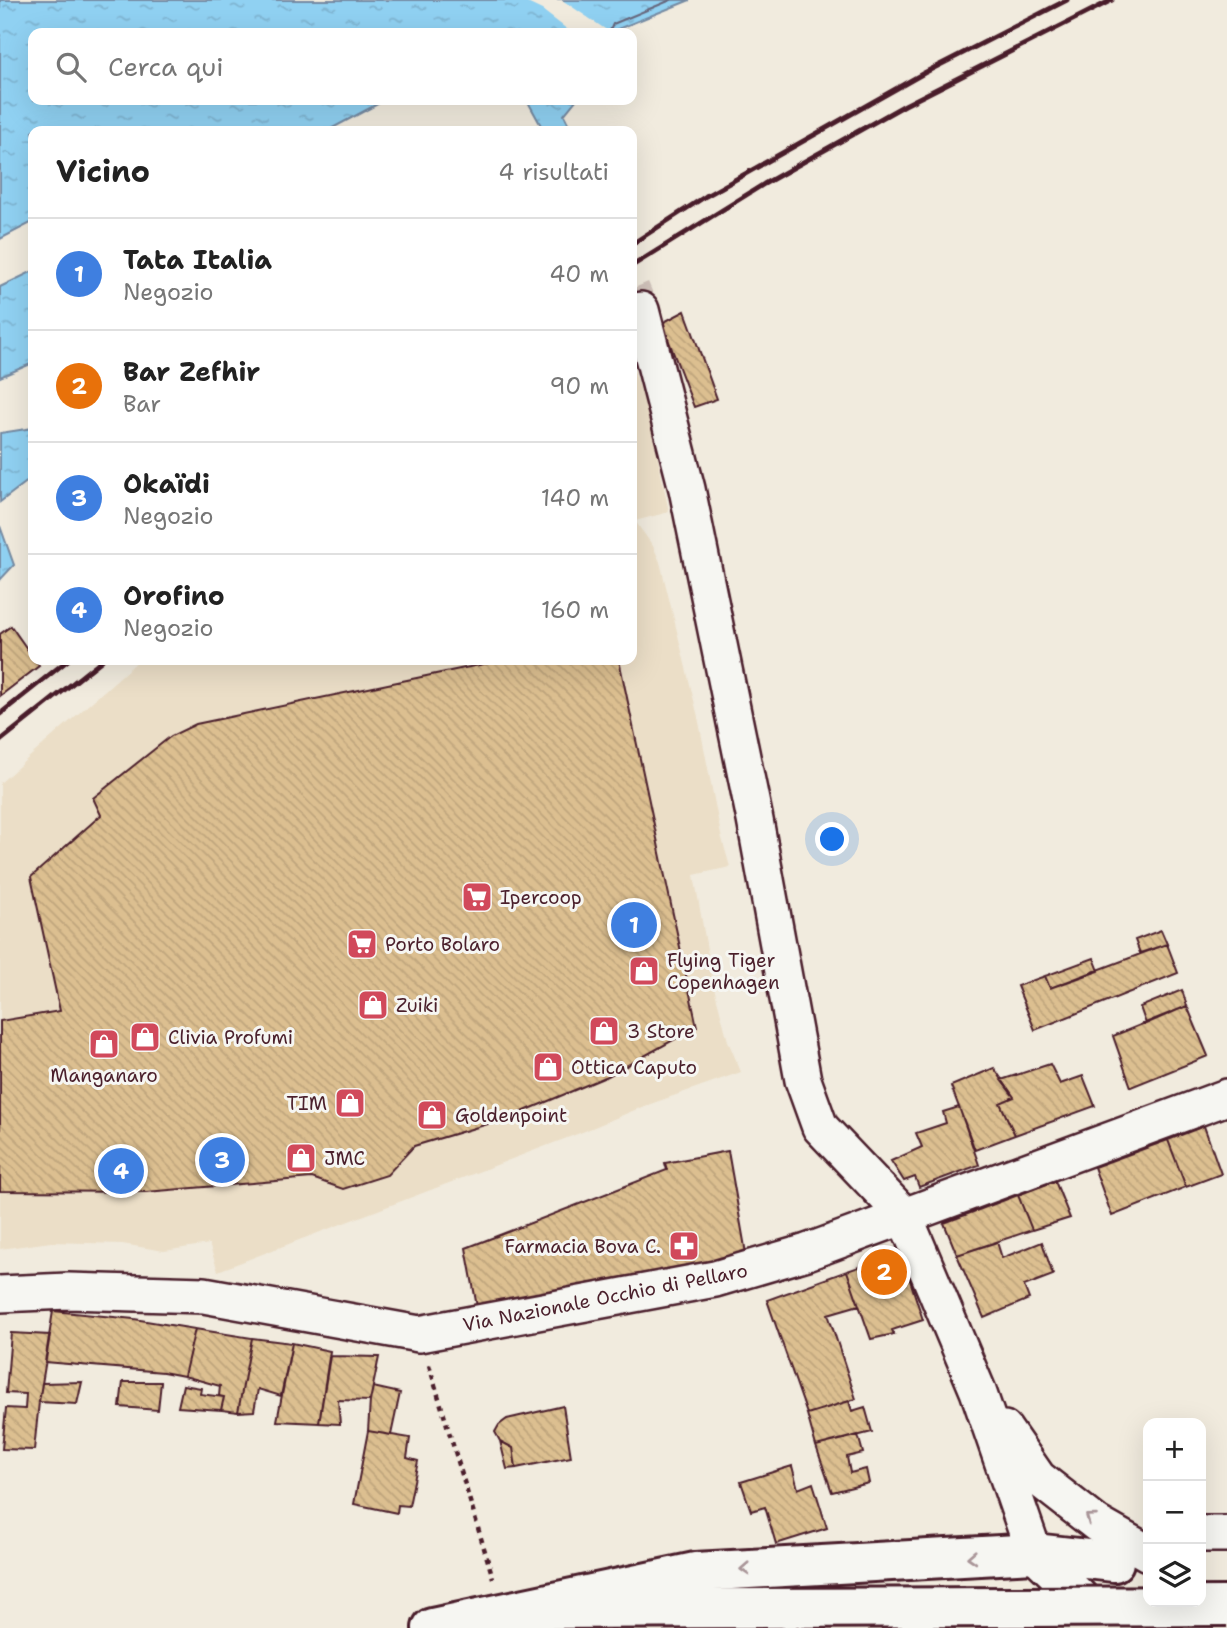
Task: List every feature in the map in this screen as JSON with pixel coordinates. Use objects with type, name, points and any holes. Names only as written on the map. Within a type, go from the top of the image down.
[{"type":"main road","points":[[432,1628],[695,1572],[1034,1553],[1137,1556]]},
{"type":"main road","points":[[528,1609],[1227,1606]]},
{"type":"street","points":[[641,310],[690,502],[755,820],[803,1080],[820,1126],[904,1215],[978,1391],[1034,1553],[1086,1616]]},
{"type":"street","name":"Via Nazionale Occhio di Pellaro","points":[[0,1294],[68,1291],[204,1295],[419,1334],[715,1279],[807,1252],[1227,1097]]},
{"type":"street","points":[[978,1391],[1038,1478],[1137,1556],[1101,1573],[1091,1587],[1086,1616]]},
{"type":"street","points":[[1206,1534],[1227,1534]]},
{"type":"street","points":[[1204,1628],[1205,1607]]},
{"type":"path","points":[[419,1334],[495,1586]]},
{"type":"shaded area","name":"Porto Bolaro","points":[[637,379],[648,411],[669,512],[637,520]]},
{"type":"shaded area","name":"Porto Bolaro","points":[[637,524],[653,546],[660,562],[698,717],[721,835],[730,867],[694,875],[713,984],[728,1041],[741,1072],[642,1107],[218,1271],[209,1244],[164,1251],[122,1244],[51,1242],[0,1249],[0,783],[133,665],[637,665]]},
{"type":"water","points":[[0,0],[690,0],[620,28],[28,28],[28,105],[376,105],[336,126],[28,126],[28,225],[0,239]]},
{"type":"water","points":[[530,105],[572,105],[564,115],[570,126],[541,126]]},
{"type":"water","points":[[28,273],[28,365],[0,377],[0,287]]},
{"type":"water","points":[[28,429],[28,481],[0,502],[0,433]]},
{"type":"water","points":[[0,526],[14,565],[0,580]]},
{"type":"pier","points":[[521,0],[562,0],[604,28],[565,28],[542,10]]},
{"type":"building","points":[[685,311],[717,399],[694,407],[662,323]]},
{"type":"building","points":[[11,626],[28,650],[28,665],[39,666],[0,696],[0,634]]},
{"type":"building","name":"Porto Bolaro","points":[[479,665],[620,665],[697,1027],[608,1076],[508,1118],[414,1146],[387,1175],[343,1189],[312,1178],[146,1192],[0,1191],[0,1021],[60,1011],[31,877],[101,815],[93,798],[171,736],[196,724]]},
{"type":"building","points":[[1161,930],[1167,944],[1140,953],[1135,940]]},
{"type":"building","points":[[1167,944],[1178,973],[1035,1030],[1017,986],[1045,976],[1050,988]]},
{"type":"building","points":[[1094,958],[1099,971],[1050,988],[1045,976]]},
{"type":"building","points":[[1182,990],[1187,1006],[1146,1024],[1140,1007]]},
{"type":"building","points":[[1187,1006],[1208,1056],[1131,1087],[1113,1036]]},
{"type":"building","points":[[1050,1064],[1060,1084],[1083,1076],[1095,1106],[1015,1135],[1000,1103],[1014,1097],[1001,1080]]},
{"type":"building","points":[[994,1068],[1014,1097],[1000,1103],[1015,1135],[975,1150],[951,1086]]},
{"type":"building","points":[[959,1107],[979,1165],[919,1187],[915,1177],[904,1181],[891,1161],[922,1147],[916,1133],[946,1123],[943,1112]]},
{"type":"building","points":[[1204,1126],[1221,1174],[1186,1187],[1168,1140]]},
{"type":"building","points":[[1168,1140],[1186,1187],[1112,1216],[1094,1167]]},
{"type":"building","points":[[728,1151],[747,1259],[478,1312],[466,1248],[667,1170],[665,1163]]},
{"type":"building","points":[[1055,1181],[1070,1218],[1032,1230],[1018,1195]]},
{"type":"building","points":[[1018,1195],[1032,1230],[957,1255],[944,1223]]},
{"type":"building","points":[[997,1242],[1002,1258],[1042,1242],[1053,1275],[1024,1286],[1029,1299],[984,1318],[957,1255]]},
{"type":"building","points":[[894,1255],[904,1262],[923,1320],[892,1330],[894,1334],[871,1339],[847,1271]]},
{"type":"building","points":[[847,1271],[859,1305],[828,1314],[856,1399],[807,1414],[767,1300]]},
{"type":"building","points":[[53,1311],[134,1319],[195,1329],[184,1376],[45,1362]]},
{"type":"building","points":[[195,1329],[252,1338],[238,1412],[221,1410],[224,1397],[219,1396],[220,1386],[184,1376]]},
{"type":"building","points":[[11,1333],[50,1335],[34,1450],[2,1449],[6,1408],[25,1409],[26,1394],[6,1393]]},
{"type":"building","points":[[252,1338],[292,1343],[281,1396],[258,1389],[254,1411],[238,1412]]},
{"type":"building","points":[[292,1343],[330,1351],[319,1423],[277,1421]]},
{"type":"building","points":[[330,1356],[379,1357],[370,1401],[338,1400],[340,1424],[319,1423]]},
{"type":"building","points":[[82,1382],[77,1404],[39,1402],[42,1383]]},
{"type":"building","points":[[123,1382],[161,1382],[158,1410],[120,1407]]},
{"type":"building","points":[[183,1385],[201,1388],[200,1394],[224,1397],[221,1410],[178,1407]]},
{"type":"building","points":[[373,1387],[400,1393],[391,1435],[368,1431]]},
{"type":"building","points":[[849,1401],[852,1411],[865,1407],[872,1432],[816,1446],[807,1414]]},
{"type":"building","points":[[563,1406],[571,1457],[516,1468],[513,1448],[500,1441],[495,1432],[499,1425],[507,1419]]},
{"type":"building","points":[[368,1431],[410,1438],[407,1458],[418,1461],[409,1506],[398,1505],[397,1513],[354,1504]]},
{"type":"building","points":[[858,1435],[863,1453],[847,1457],[850,1473],[866,1469],[869,1483],[832,1492],[816,1446]]},
{"type":"building","points":[[500,1441],[513,1448],[516,1468],[507,1469]]},
{"type":"building","points":[[792,1466],[798,1489],[813,1483],[827,1528],[776,1544],[765,1507],[751,1511],[741,1482]]},
{"type":"tunnel","points":[[637,301],[641,310]]},
{"type":"railway","points":[[637,241],[706,196],[924,73],[1067,0]]},
{"type":"railway","points":[[637,263],[764,184],[905,105],[1112,0]]},
{"type":"railway","points":[[0,714],[62,665]]},
{"type":"railway","points":[[0,741],[96,665]]},
{"type":"place","name":"Ipercoop","points":[[477,897]]},
{"type":"place","name":"Tata Italia","points":[[634,925]]},
{"type":"place","name":"Porto Bolaro","points":[[362,944]]},
{"type":"place","name":"Flying Tiger Copenhagen","points":[[644,971]]},
{"type":"place","name":"Zuiki","points":[[373,1005]]},
{"type":"place","name":"3 Store","points":[[604,1031]]},
{"type":"place","name":"Clivia Profumi","points":[[145,1037]]},
{"type":"place","name":"Manganaro","points":[[104,1044]]},
{"type":"place","name":"Ottica Caputo","points":[[548,1067]]},
{"type":"place","name":"TIM","points":[[350,1103]]},
{"type":"place","name":"Goldenpoint","points":[[432,1115]]},
{"type":"place","name":"JMC","points":[[301,1158]]},
{"type":"place","name":"Okaïdi","points":[[222,1160]]},
{"type":"place","name":"Orofino","points":[[121,1171]]},
{"type":"place","name":"Farmacia Bova C.","points":[[684,1246]]},
{"type":"place","name":"Bar Zefhir","points":[[884,1272]]}]
